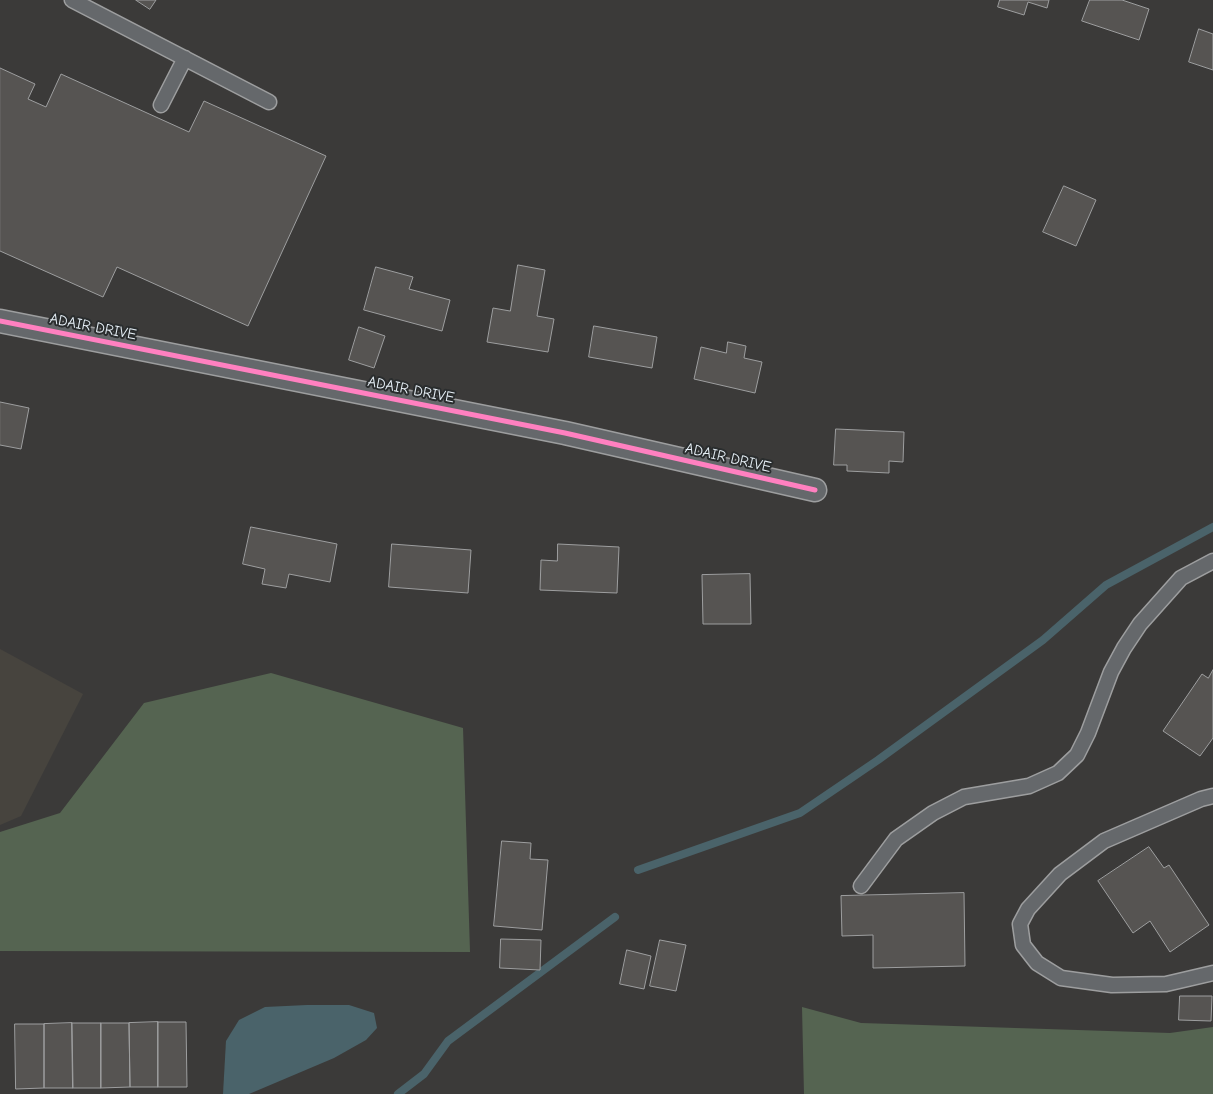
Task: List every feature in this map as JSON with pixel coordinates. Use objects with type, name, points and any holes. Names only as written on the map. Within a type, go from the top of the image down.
[{"type":"street","name":"ADAIR DRIVE","points":[[0,320],[565,433],[815,490]]},
{"type":"lane","points":[[72,0],[269,102]]},
{"type":"lane","points":[[161,105],[185,58]]},
{"type":"lane","points":[[861,886],[896,839],[933,813],[964,797],[1029,786],[1058,773],[1077,755],[1088,733],[1111,672],[1124,648],[1140,624],[1181,578],[1213,561]]},
{"type":"lane","points":[[1213,796],[1201,798],[1104,841],[1060,874],[1028,909],[1020,924],[1023,945],[1037,963],[1061,978],[1112,985],[1166,984],[1213,973]]},
{"type":"shaded area","points":[[0,649],[83,694],[21,816],[0,825]]},
{"type":"green space","points":[[271,673],[463,728],[470,952],[0,951],[0,832],[60,813],[144,703]]},
{"type":"green space","points":[[802,1007],[861,1023],[1170,1033],[1213,1027],[1213,1094],[804,1094]]},
{"type":"water","points":[[349,1005],[374,1013],[377,1028],[366,1040],[334,1058],[249,1094],[223,1094],[226,1041],[239,1020],[265,1007]]},
{"type":"building","points":[[136,0],[156,0],[150,9]]},
{"type":"building","points":[[1000,0],[1049,0],[1047,8],[1028,2],[1024,15],[998,7]]},
{"type":"building","points":[[1090,0],[1122,0],[1149,9],[1139,40],[1082,21]]},
{"type":"building","points":[[1199,29],[1213,34],[1213,70],[1189,62]]},
{"type":"building","points":[[0,68],[35,84],[28,99],[46,107],[61,74],[189,132],[204,101],[326,156],[248,326],[117,267],[103,297],[0,251]]},
{"type":"building","points":[[1064,186],[1096,200],[1076,246],[1043,232]]},
{"type":"building","points":[[518,265],[545,270],[537,316],[554,319],[548,352],[487,342],[493,308],[510,311]]},
{"type":"building","points":[[376,267],[413,277],[409,289],[450,300],[442,331],[364,310]]},
{"type":"building","points":[[594,326],[657,337],[652,368],[589,357]]},
{"type":"building","points":[[359,327],[385,336],[374,368],[349,360]]},
{"type":"building","points":[[728,342],[746,346],[744,358],[762,362],[755,393],[694,379],[701,347],[726,353]]},
{"type":"building","points":[[0,402],[29,408],[21,449],[0,445]]},
{"type":"building","points":[[836,429],[904,432],[903,462],[889,461],[889,473],[847,471],[847,465],[834,465]]},
{"type":"building","points":[[251,527],[337,544],[330,582],[289,574],[286,588],[262,584],[265,569],[243,564]]},
{"type":"building","points":[[392,544],[471,550],[468,593],[389,587]]},
{"type":"building","points":[[558,544],[619,547],[617,593],[540,590],[541,560],[557,561]]},
{"type":"building","points":[[750,574],[751,624],[703,624],[702,575]]},
{"type":"building","points":[[1213,670],[1213,738],[1200,756],[1163,731],[1202,674],[1208,678]]},
{"type":"building","points":[[502,841],[531,843],[530,859],[548,860],[542,930],[494,926]]},
{"type":"building","points":[[1149,847],[1164,868],[1169,865],[1209,925],[1170,952],[1150,921],[1133,933],[1098,881]]},
{"type":"building","points":[[964,893],[965,966],[873,968],[873,935],[842,936],[841,896]]},
{"type":"building","points":[[501,939],[541,940],[540,970],[500,968]]},
{"type":"building","points":[[660,940],[686,945],[676,991],[650,986]]},
{"type":"building","points":[[627,950],[651,956],[644,989],[620,984]]},
{"type":"building","points":[[1180,996],[1212,996],[1211,1021],[1179,1020]]},
{"type":"building","points":[[158,1022],[186,1022],[187,1087],[158,1087]]},
{"type":"building","points":[[158,1022],[158,1087],[130,1087],[129,1023]]},
{"type":"building","points":[[72,1023],[101,1023],[101,1088],[73,1088]]},
{"type":"building","points":[[72,1023],[73,1088],[44,1088],[44,1024]]},
{"type":"building","points":[[101,1023],[129,1023],[130,1087],[101,1088]]},
{"type":"building","points":[[15,1024],[44,1024],[44,1088],[16,1089]]},
{"type":"waterway","points":[[638,870],[800,813],[878,760],[1043,640],[1106,585],[1213,527]]},
{"type":"waterway","points":[[398,1094],[424,1074],[448,1041],[615,917]]},
{"type":"cycle path","points":[[0,321],[565,433],[815,490]]}]
